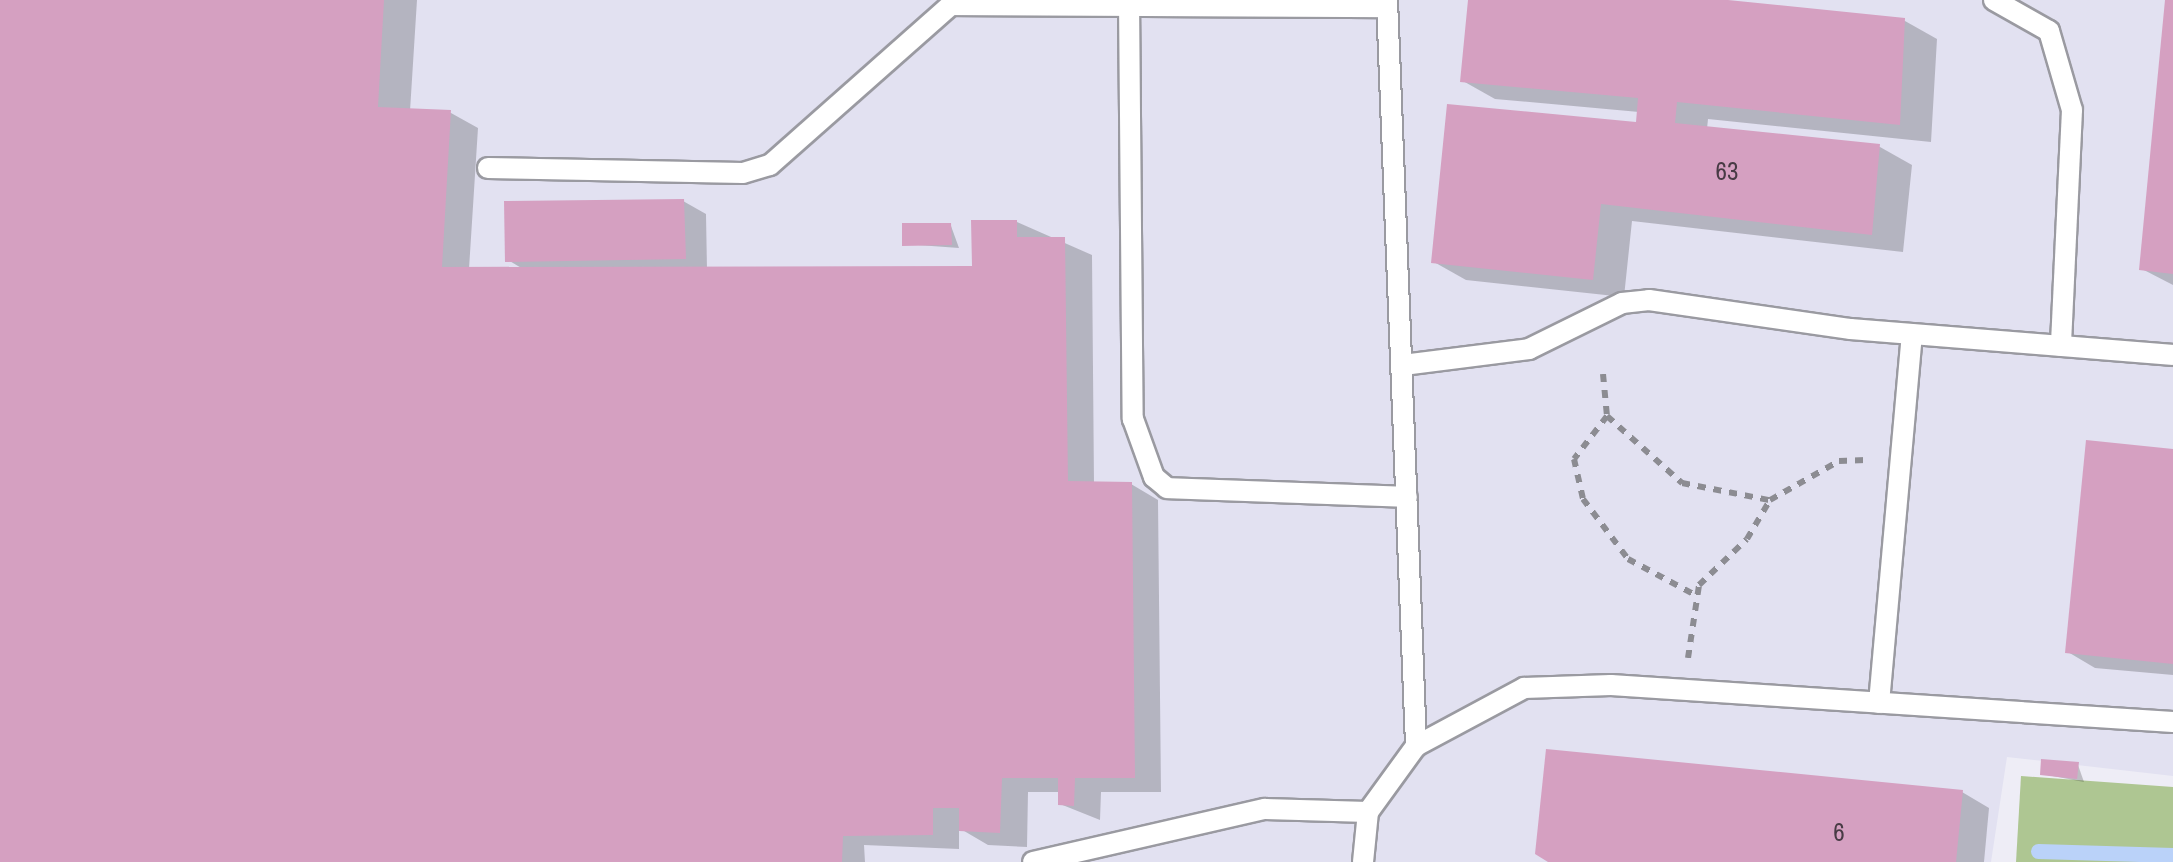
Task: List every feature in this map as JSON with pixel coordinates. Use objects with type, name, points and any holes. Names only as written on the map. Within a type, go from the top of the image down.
[{"type":"lane","points":[[1994,0],[2049,32],[2072,110],[2062,346]]},
{"type":"lane","points":[[488,168],[743,173],[770,165],[941,2],[1388,3],[1416,746]]},
{"type":"lane","points":[[1128,3],[1133,420],[1154,477],[1168,488],[1408,497]]},
{"type":"lane","points":[[1403,365],[1529,349],[1622,303],[1650,300],[1912,334],[2173,355]]},
{"type":"lane","points":[[1879,702],[1912,334]]},
{"type":"lane","points":[[1363,862],[1368,812],[1416,746],[1524,688],[1611,684],[2173,722]]},
{"type":"lane","points":[[1033,862],[1265,809],[1368,812]]},
{"type":"path","points":[[1603,374],[1607,416],[1682,483],[1770,500]]},
{"type":"path","points":[[1607,416],[1574,459],[1583,498],[1628,560],[1695,595]]},
{"type":"path","points":[[1688,659],[1695,595],[1748,540],[1770,500],[1839,462],[1900,461]]},
{"type":"shaded area","points":[[0,0],[2173,0],[2173,776],[2007,757],[1991,862],[0,862]]},
{"type":"green space","points":[[2021,776],[2173,787],[2173,862],[2016,862]]},
{"type":"building","points":[[0,0],[384,0],[378,107],[451,110],[442,267],[972,266],[971,220],[1017,220],[1017,237],[1065,237],[1068,481],[1132,482],[1135,778],[1075,778],[1074,806],[1058,805],[1058,778],[1002,778],[1000,833],[959,831],[959,808],[933,808],[933,835],[843,836],[842,862],[0,862]]},
{"type":"building","points":[[1468,0],[1728,0],[1905,18],[1900,125],[1677,102],[1675,123],[1880,144],[1872,235],[1601,204],[1593,280],[1431,263],[1447,104],[1636,122],[1638,98],[1460,82]]},
{"type":"building","points":[[2165,0],[2173,0],[2173,274],[2139,270]]},
{"type":"building","points":[[684,199],[686,259],[505,262],[504,201]]},
{"type":"building","points":[[902,223],[951,223],[952,245],[902,246]]},
{"type":"building","points":[[2086,440],[2173,449],[2173,664],[2065,653]]},
{"type":"building","points":[[1546,749],[1963,790],[1956,862],[1548,862],[1535,854]]},
{"type":"building","points":[[2041,759],[2079,762],[2077,779],[2040,775]]},
{"type":"waterway","points":[[2038,851],[2173,855]]}]
